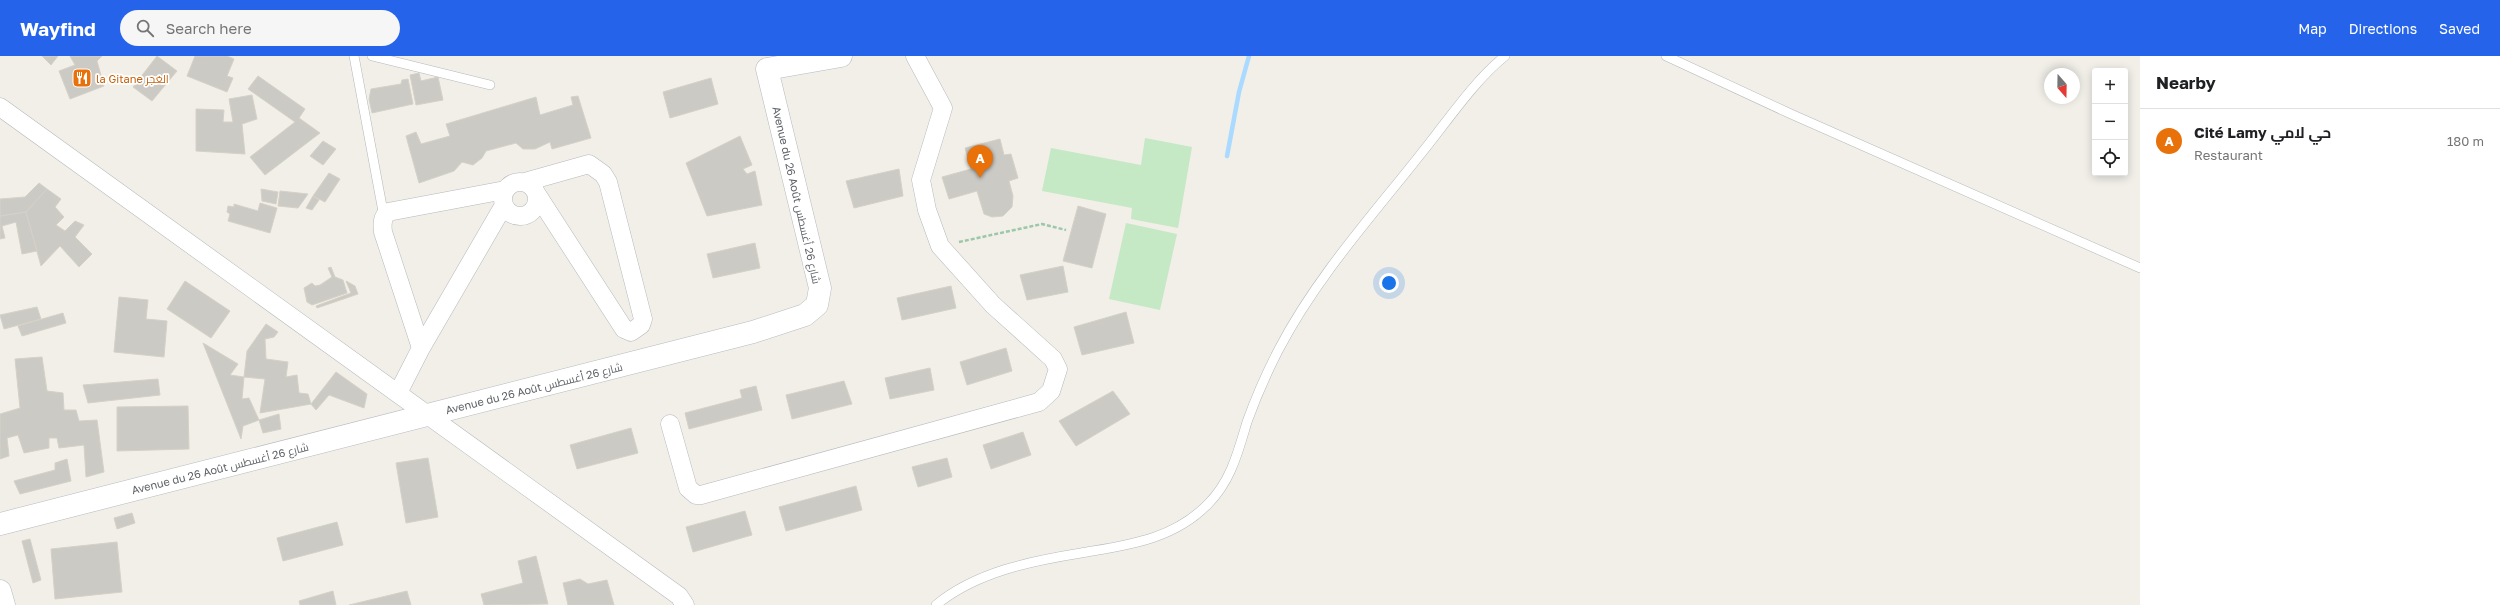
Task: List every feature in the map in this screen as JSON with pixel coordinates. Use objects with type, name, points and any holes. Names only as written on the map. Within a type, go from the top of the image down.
[{"type":"street","points":[[765,63],[840,56]]},
{"type":"street","points":[[670,424],[688,488],[696,495],[701,495],[1039,402],[1046,398],[1058,376],[1056,364],[993,305],[940,246],[927,210],[921,180],[943,108],[915,56]]},
{"type":"street","name":"Avenue du 26 Août شارع 26 أغسطس","points":[[0,524],[786,322],[805,314],[816,304],[820,288],[812,250],[765,63]]},
{"type":"street","points":[[0,107],[679,596],[685,605]]},
{"type":"street","points":[[398,393],[421,348],[505,197],[518,182],[531,187],[624,329],[631,332],[636,330],[643,319],[608,182],[603,174],[589,164],[531,187]]},
{"type":"street","points":[[505,197],[515,215],[530,213],[537,200],[531,187]]},
{"type":"street","points":[[421,348],[383,232],[384,217],[388,212],[505,197]]},
{"type":"street","points":[[0,590],[4,605]]},
{"type":"lane","points":[[354,56],[384,217]]},
{"type":"lane","points":[[372,56],[490,85]]},
{"type":"lane","points":[[936,605],[956,590],[985,576],[1054,558],[1146,541],[1179,526],[1208,504],[1232,469],[1247,424],[1268,372],[1310,296],[1487,72],[1505,56]]},
{"type":"lane","points":[[1666,56],[1791,114],[2140,268]]},
{"type":"path","points":[[940,246],[1042,224],[1066,230]]},
{"type":"green space","points":[[1145,138],[1192,147],[1178,228],[1131,219],[1132,208],[1042,191],[1051,148],[1141,165]]},
{"type":"green space","points":[[1126,223],[1177,234],[1160,310],[1109,299]]},
{"type":"building","points":[[42,56],[58,56],[51,65]]},
{"type":"building","name":"la Gitane الغجر","points":[[70,56],[102,56],[97,61],[104,86],[70,99],[59,71],[75,65]]},
{"type":"building","points":[[157,56],[177,71],[152,101],[133,87]]},
{"type":"building","points":[[195,56],[227,56],[234,59],[227,76],[233,78],[227,92],[187,76]]},
{"type":"building","points":[[419,73],[421,81],[438,77],[443,100],[416,105],[410,75]]},
{"type":"building","points":[[258,76],[305,109],[299,118],[320,133],[265,175],[250,157],[295,122],[248,89]]},
{"type":"building","points":[[711,78],[718,104],[670,118],[663,92]]},
{"type":"building","points":[[408,79],[413,104],[372,113],[369,99],[371,89],[401,84],[402,80]]},
{"type":"building","points":[[252,95],[257,119],[242,124],[245,154],[196,151],[196,109],[224,110],[223,122],[233,122],[229,99]]},
{"type":"building","points":[[578,96],[591,138],[552,149],[550,142],[535,149],[523,149],[516,143],[486,151],[482,158],[473,165],[462,162],[454,171],[419,183],[406,136],[416,132],[421,144],[450,136],[446,124],[536,97],[540,115],[573,105],[571,97]]},
{"type":"building","points":[[740,136],[752,165],[743,169],[747,174],[755,171],[762,205],[707,216],[686,163]]},
{"type":"building","points":[[1000,139],[1004,155],[1011,154],[1018,178],[1009,181],[1013,196],[1012,207],[1003,216],[992,217],[984,214],[977,191],[949,199],[942,177],[971,169],[965,148]]},
{"type":"building","points":[[323,141],[336,149],[323,165],[310,156]]},
{"type":"building","points":[[899,169],[903,196],[854,208],[846,181]]},
{"type":"building","points":[[329,173],[340,179],[325,202],[313,196]]},
{"type":"building","points":[[39,183],[47,189],[26,212],[0,216],[0,199],[25,197]]},
{"type":"building","points":[[47,189],[61,199],[55,207],[64,217],[56,225],[65,231],[75,221],[84,225],[75,237],[92,254],[79,267],[60,246],[41,266],[26,212]]},
{"type":"building","points":[[261,189],[278,192],[276,204],[262,201]]},
{"type":"building","points":[[280,191],[308,194],[298,208],[278,206]]},
{"type":"building","points":[[313,196],[319,200],[312,210],[306,208]]},
{"type":"building","points":[[260,203],[277,208],[270,233],[228,221],[230,214],[227,212],[228,206],[234,207],[234,204],[258,211]]},
{"type":"building","points":[[1078,206],[1106,214],[1092,268],[1063,261]]},
{"type":"building","points":[[26,212],[37,251],[22,254],[16,222],[2,226],[5,238],[0,239],[0,216]]},
{"type":"building","points":[[755,243],[760,268],[713,278],[707,254]]},
{"type":"building","points":[[1063,266],[1068,292],[1027,300],[1020,275]]},
{"type":"building","points":[[331,267],[335,277],[343,280],[347,293],[312,305],[307,302],[304,288],[312,283],[315,286],[320,285],[332,277],[328,268]]},
{"type":"building","points":[[185,281],[230,311],[211,338],[167,309]]},
{"type":"building","points":[[346,281],[355,286],[358,294],[317,308],[316,306],[351,293]]},
{"type":"building","points":[[951,286],[956,308],[902,320],[897,298]]},
{"type":"building","points":[[119,297],[148,300],[146,319],[167,321],[164,357],[114,352]]},
{"type":"building","points":[[37,307],[41,319],[4,329],[0,315]]},
{"type":"building","points":[[1126,312],[1134,343],[1082,355],[1074,327]]},
{"type":"building","points":[[63,313],[66,323],[22,336],[18,326]]},
{"type":"building","points":[[266,324],[278,332],[274,337],[265,339],[266,359],[288,362],[286,377],[297,375],[299,393],[308,394],[311,404],[260,413],[265,379],[244,377],[247,351]]},
{"type":"building","points":[[203,343],[238,364],[230,375],[244,377],[242,399],[249,398],[259,420],[243,426],[241,439]]},
{"type":"building","points":[[1006,348],[1012,371],[967,385],[960,362]]},
{"type":"building","points":[[42,357],[47,391],[63,393],[64,410],[76,410],[79,421],[97,420],[104,472],[86,477],[84,445],[59,448],[57,438],[49,438],[49,448],[24,453],[18,435],[7,438],[9,456],[0,459],[0,414],[20,408],[15,359]]},
{"type":"building","points":[[930,368],[934,390],[890,399],[885,378]]},
{"type":"building","points":[[336,372],[367,394],[364,408],[329,395],[316,410],[311,404]]},
{"type":"building","points":[[158,379],[160,395],[88,403],[83,385]]},
{"type":"building","points":[[844,381],[852,404],[792,419],[786,395]]},
{"type":"building","points":[[756,386],[762,410],[689,429],[685,413],[742,398],[740,390]]},
{"type":"building","points":[[1113,391],[1130,414],[1076,446],[1059,421]]},
{"type":"building","points":[[188,406],[189,449],[117,451],[117,407]]},
{"type":"building","points":[[279,414],[281,429],[263,433],[259,420]]},
{"type":"building","points":[[631,428],[638,453],[577,469],[570,445]]},
{"type":"building","points":[[1023,432],[1031,455],[991,469],[983,445]]},
{"type":"building","points":[[428,458],[438,517],[406,523],[396,463]]},
{"type":"building","points":[[947,458],[952,477],[918,487],[912,467]]},
{"type":"building","points":[[67,459],[71,481],[20,494],[14,481],[55,470],[55,463]]},
{"type":"building","points":[[856,486],[862,510],[786,531],[779,507]]},
{"type":"building","points":[[745,511],[752,535],[693,552],[686,527]]},
{"type":"building","points":[[132,513],[135,523],[117,529],[114,518]]},
{"type":"building","points":[[337,522],[343,545],[283,561],[277,538]]},
{"type":"building","points":[[30,539],[41,580],[33,583],[22,541]]},
{"type":"building","points":[[117,542],[122,592],[55,599],[51,549]]},
{"type":"building","points":[[536,556],[548,604],[484,605],[481,594],[523,583],[518,561]]},
{"type":"building","points":[[580,579],[588,584],[607,580],[614,605],[568,605],[563,583]]},
{"type":"building","points":[[333,591],[336,605],[300,605],[299,601]]},
{"type":"building","points":[[407,591],[411,605],[349,605]]},
{"type":"waterway","points":[[1227,156],[1239,92],[1249,56]]},
{"type":"place","name":"la Gitane الغجر","points":[[82,78]]},
{"type":"place","name":"Cité Lamy حي لامي","points":[[980,178]]}]
